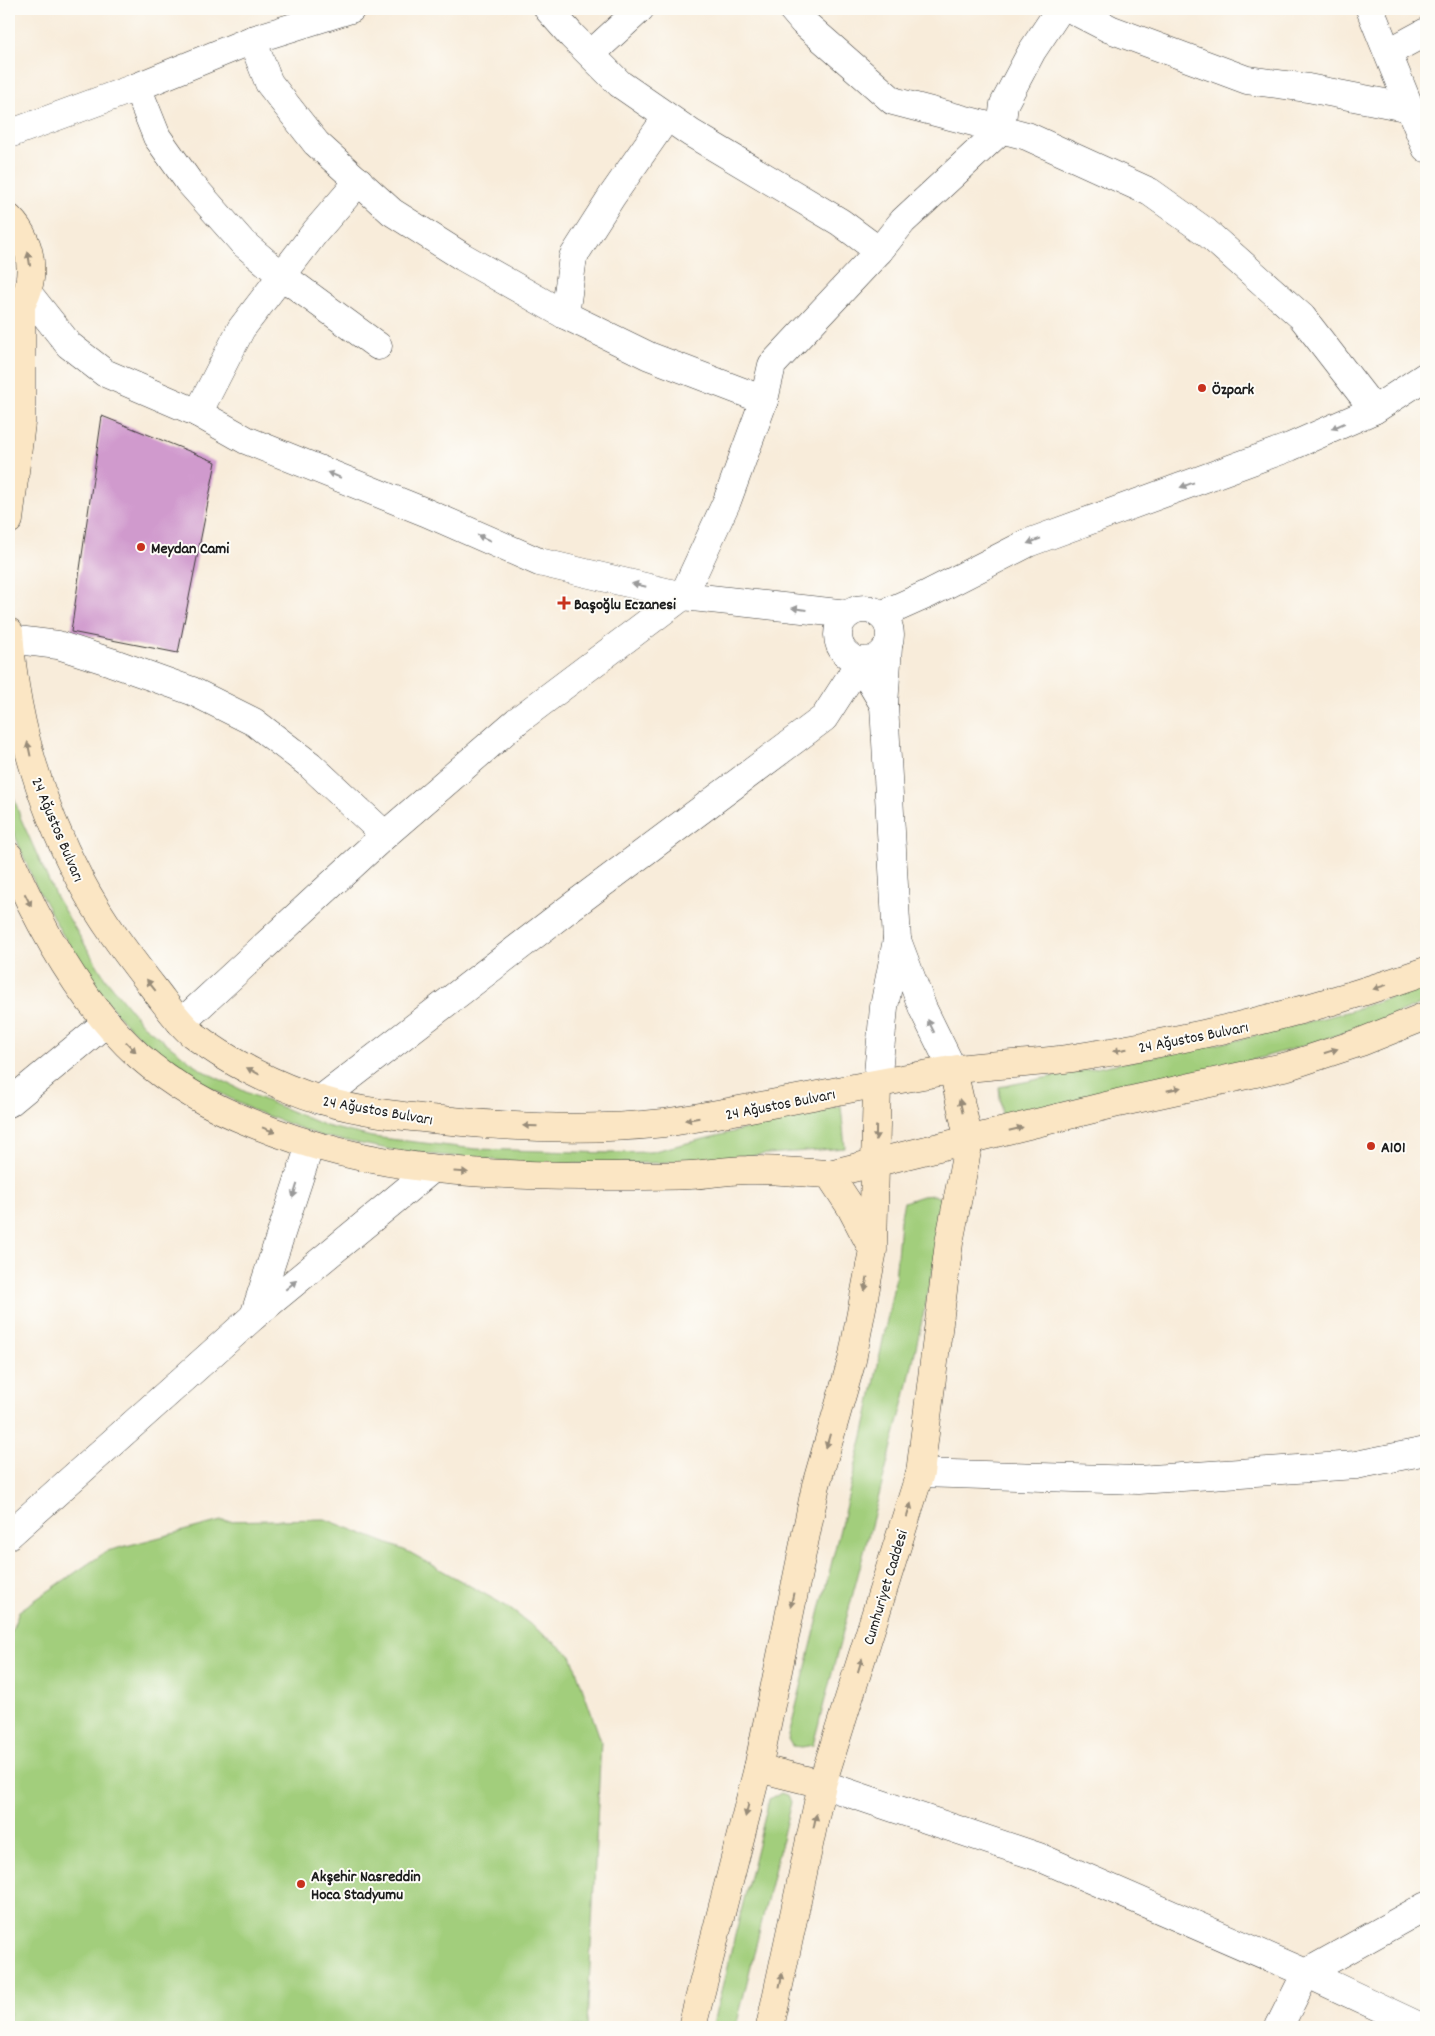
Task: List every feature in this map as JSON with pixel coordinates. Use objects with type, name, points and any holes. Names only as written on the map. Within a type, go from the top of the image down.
[{"type":"main road","points":[[9,218],[19,229],[29,254],[30,279],[19,305],[21,423],[9,520]]},
{"type":"main road","name":"24 Ağustos Bulvarı","points":[[9,632],[10,660],[32,765],[65,851],[89,897],[114,937],[181,1023],[221,1054],[261,1075],[320,1100],[384,1114],[468,1123],[621,1128],[702,1118],[953,1070],[1072,1059],[1224,1030],[1310,1009],[1426,972]]},
{"type":"main road","points":[[9,856],[27,898],[54,949],[107,1022],[139,1056],[176,1084],[224,1112],[310,1144],[379,1162],[431,1170],[556,1176],[691,1175],[749,1170],[829,1174],[969,1141],[1118,1102],[1288,1066],[1361,1042],[1426,1016]]},
{"type":"main road","points":[[953,1070],[969,1141]]},
{"type":"main road","points":[[692,2027],[758,1768],[816,1485],[852,1360],[872,1250],[877,1085]]},
{"type":"main road","name":"Cumhuriyet Caddesi","points":[[770,2027],[822,1784],[920,1474],[949,1243],[969,1141]]},
{"type":"main road","points":[[829,1174],[850,1206],[872,1250]]},
{"type":"main road","points":[[758,1768],[822,1784]]},
{"type":"street","points":[[9,134],[138,87],[252,40],[351,9]]},
{"type":"street","points":[[548,9],[620,84],[691,133],[840,222],[879,251]]},
{"type":"street","points":[[591,54],[640,9]]},
{"type":"street","points":[[792,9],[803,22],[893,101],[1027,136],[1150,192],[1206,232],[1302,317],[1374,410]]},
{"type":"street","points":[[181,1023],[385,835],[517,721],[684,596],[727,501],[764,400],[772,365],[879,251],[903,221],[1001,130],[1004,104],[1032,51],[1060,9]]},
{"type":"street","points":[[1071,9],[1110,29],[1247,80],[1308,88],[1410,108]]},
{"type":"street","points":[[1370,9],[1389,52],[1426,148]]},
{"type":"street","points":[[1389,52],[1426,32]]},
{"type":"street","points":[[252,40],[269,83],[316,143],[392,212],[463,257],[565,315],[649,356],[764,400]]},
{"type":"street","points":[[138,87],[157,137],[189,182],[243,243],[282,275],[378,346]]},
{"type":"street","points":[[565,315],[573,257],[667,116]]},
{"type":"street","points":[[198,413],[241,329],[316,231],[359,181]]},
{"type":"street","points":[[19,305],[105,373],[198,413],[246,440],[425,512],[539,562],[684,596],[848,614],[858,610],[870,610],[881,615],[889,630],[884,705],[896,940],[884,1007],[877,1085]]},
{"type":"street","points":[[881,615],[1028,543],[1290,447],[1374,410],[1426,376]]},
{"type":"street","points":[[848,614],[840,624],[838,635],[840,647],[858,661],[884,705]]},
{"type":"street","points":[[9,639],[58,645],[102,659],[192,691],[254,722],[310,765],[385,835]]},
{"type":"street","points":[[858,661],[870,661],[880,656],[888,647]]},
{"type":"street","points":[[320,1100],[571,907],[824,718],[858,661]]},
{"type":"street","points":[[896,940],[923,1009],[953,1070]]},
{"type":"street","points":[[9,1104],[107,1022]]},
{"type":"street","points":[[254,1316],[310,1144]]},
{"type":"street","points":[[9,1535],[254,1316],[431,1170]]},
{"type":"street","points":[[920,1474],[1138,1480],[1356,1465],[1426,1451]]},
{"type":"street","points":[[822,1784],[1039,1857],[1306,1973],[1421,2027]]},
{"type":"street","points":[[1279,2027],[1306,1973],[1426,1906]]},
{"type":"green space","points":[[9,783],[21,819],[56,897],[105,978],[143,1025],[203,1071],[248,1093],[326,1126],[372,1137],[476,1149],[610,1153],[650,1152],[841,1106],[845,1148],[655,1163],[541,1164],[403,1152],[321,1136],[252,1110],[199,1082],[156,1052],[123,1021],[99,992],[61,932],[34,882],[9,821]]},
{"type":"green space","points":[[1426,985],[1426,1002],[1324,1040],[1217,1069],[1002,1118],[999,1087],[1238,1040],[1350,1011]]},
{"type":"green space","points":[[934,1195],[942,1199],[946,1212],[905,1397],[813,1745],[792,1746],[788,1739],[866,1424],[895,1280],[900,1220],[904,1202],[922,1196]]},
{"type":"green space","name":"Akşehir Nasreddin Hoca Stadyumu","points":[[325,1519],[409,1552],[506,1606],[571,1655],[601,1741],[587,2027],[9,2027],[9,1638],[19,1611],[107,1551],[221,1521]]},
{"type":"green space","points":[[781,1793],[788,1795],[791,1802],[736,2027],[712,2027],[769,1800]]},
{"type":"building","name":"Meydan Cami","points":[[102,416],[216,462],[178,653],[71,632]]},
{"type":"place","name":"Özpark","points":[[1202,388]]},
{"type":"place","name":"Meydan Cami","points":[[141,547]]},
{"type":"place","name":"Başoğlu Eczanesi","points":[[564,603]]},
{"type":"place","name":"A101","points":[[1371,1146]]},
{"type":"place","name":"Akşehir Nasreddin Hoca Stadyumu","points":[[301,1884]]}]
